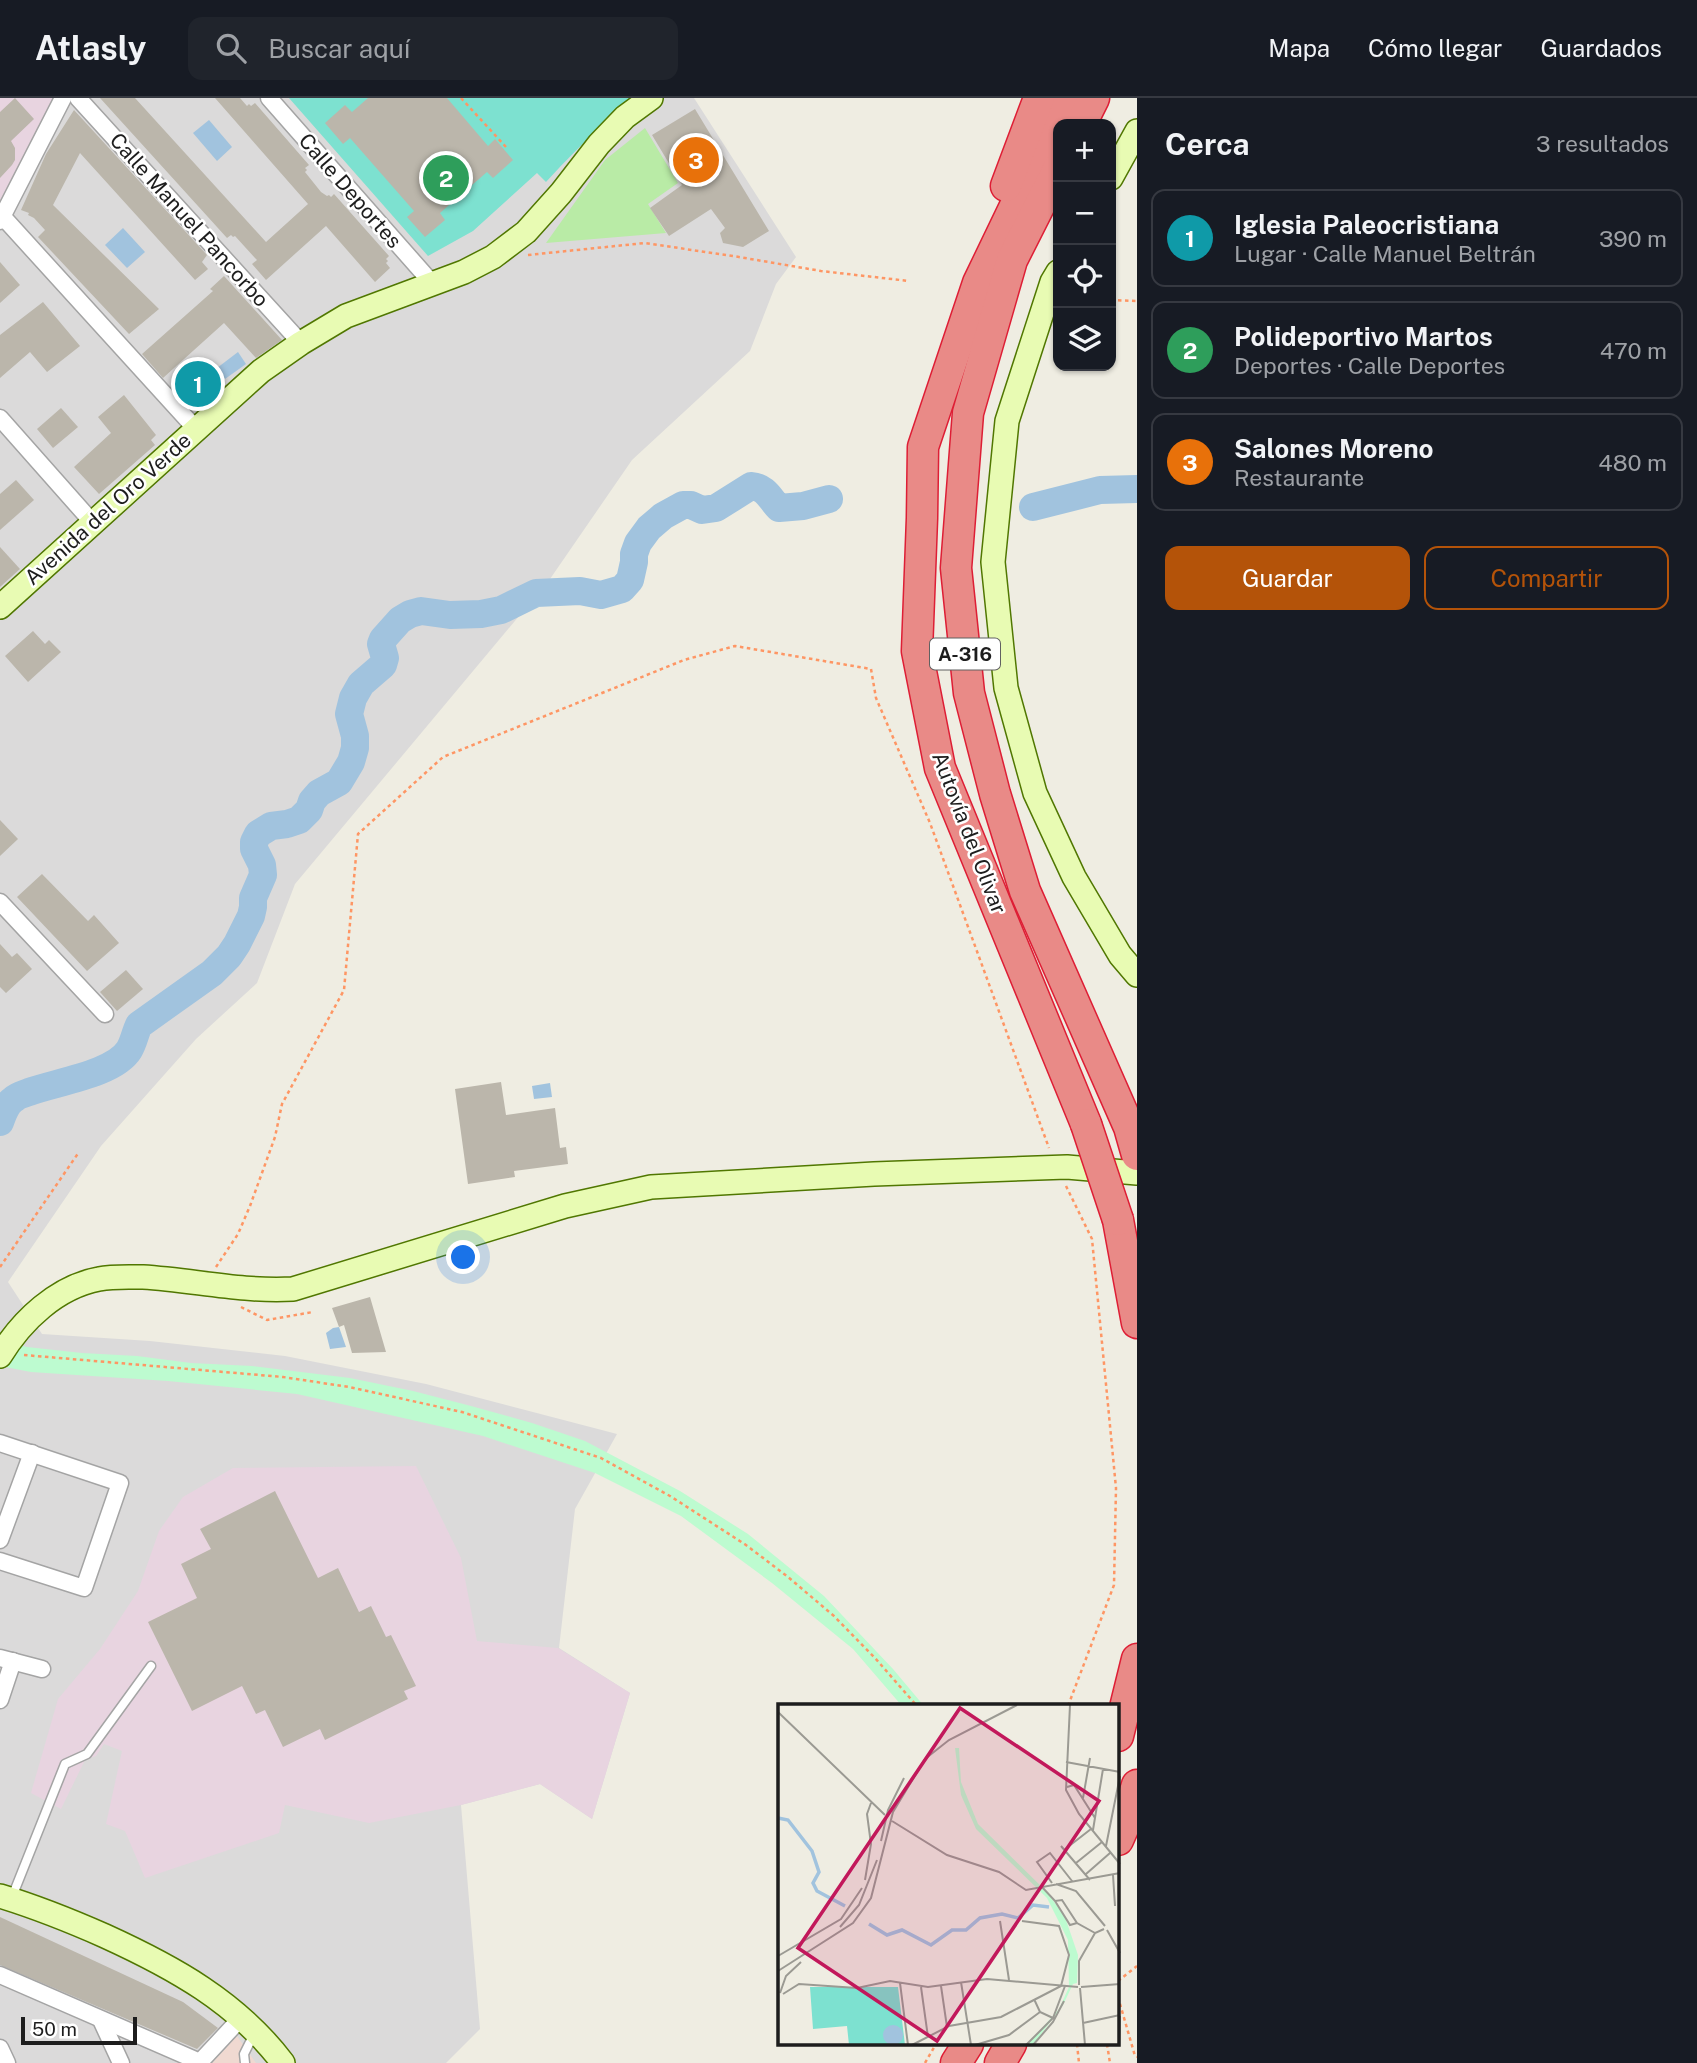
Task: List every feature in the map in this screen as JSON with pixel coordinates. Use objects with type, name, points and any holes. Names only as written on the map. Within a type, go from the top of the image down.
[{"type":"highway","points":[[923,447],[959,310],[1039,98]]},
{"type":"highway","name":"Autovía del Olivar","points":[[1067,98],[978,283],[923,447],[917,651],[940,768],[1086,1125],[1118,1220],[1137,1323]]},
{"type":"highway","points":[[1084,119],[1094,98]]},
{"type":"highway","name":"Autovía del Olivar","points":[[1053,179],[1012,260],[968,413],[956,568],[969,693],[999,807],[1026,891],[1133,1141]]},
{"type":"highway","points":[[1120,1728],[1137,1659]]},
{"type":"highway","points":[[1120,1834],[1137,1785]]},
{"type":"highway","points":[[956,2063],[967,2046]]},
{"type":"highway","points":[[1000,2063],[1010,2046]]},
{"type":"street","points":[[63,98],[1,219],[196,429]]},
{"type":"street","name":"Calle Manuel Pancorbo","points":[[78,98],[301,343]]},
{"type":"street","name":"Calle Deportes","points":[[269,98],[432,284]]},
{"type":"street","name":"Avenida del Oro Verde","points":[[0,607],[261,371],[346,316],[464,272],[494,257],[526,232],[599,144],[625,117],[650,98]]},
{"type":"street","points":[[1116,169],[1137,131]]},
{"type":"street","points":[[1053,280],[1007,421],[993,562],[1006,688],[1035,793],[1074,877],[1120,955],[1137,975]]},
{"type":"street","points":[[0,418],[93,523]]},
{"type":"street","points":[[0,902],[105,1014]]},
{"type":"street","points":[[2,1353],[39,1308],[76,1287],[100,1279],[153,1278],[266,1291],[293,1289],[565,1206],[651,1187],[1056,1167],[1137,1173]]},
{"type":"street","points":[[0,1443],[120,1483],[83,1588],[0,1561]]},
{"type":"street","points":[[0,1540],[32,1453]]},
{"type":"street","points":[[0,1700],[6,1659],[42,1669]]},
{"type":"street","points":[[5,1898],[61,1917],[161,1962],[202,1987],[248,2024],[283,2063]]},
{"type":"street","points":[[0,1975],[200,2062],[248,2024]]},
{"type":"street","points":[[101,2020],[121,2063]]},
{"type":"street","points":[[0,2048],[7,2063]]},
{"type":"lane","points":[[5,1898],[65,1764],[87,1754],[151,1666]]},
{"type":"lane","points":[[245,2063],[248,2024]]},
{"type":"path","points":[[461,98],[506,147],[503,149]]},
{"type":"path","points":[[494,257],[645,243],[821,271],[909,281]]},
{"type":"path","points":[[1116,300],[1137,301]]},
{"type":"path","points":[[205,1283],[238,1234],[275,1137],[282,1104],[344,990],[358,834],[443,757],[684,660],[735,646],[872,669],[876,698],[934,836],[1056,1167],[1092,1239],[1116,1488],[1114,1585],[1069,1704]]},
{"type":"path","points":[[0,1266],[79,1152]]},
{"type":"path","points":[[2,1353],[284,1377],[349,1387],[462,1412],[601,1458],[681,1503],[746,1545],[788,1577],[834,1616],[915,1704]]},
{"type":"path","points":[[1120,1979],[1137,1966]]},
{"type":"path","points":[[1120,2004],[1137,2057]]},
{"type":"path","points":[[925,2063],[935,2046]]},
{"type":"shaded area","points":[[0,98],[694,98],[796,257],[776,284],[750,351],[632,460],[550,579],[295,884],[257,983],[196,1039],[101,1146],[8,1282],[42,1334],[150,1341],[285,1356],[426,1384],[617,1434],[575,1509],[559,1648],[630,1693],[592,1819],[540,1784],[461,1805],[480,2029],[446,2063],[0,2063]]},
{"type":"shaded area","points":[[0,98],[60,98],[0,200]]},
{"type":"shaded area","points":[[289,98],[638,98],[602,126],[546,182],[537,173],[473,231],[428,256]]},
{"type":"shaded area","points":[[209,120],[232,147],[217,161],[193,133]]},
{"type":"shaded area","points":[[123,228],[145,252],[127,268],[105,245]]},
{"type":"shaded area","points":[[238,352],[246,364],[225,379],[217,368]]},
{"type":"shaded area","points":[[550,1083],[552,1097],[534,1099],[532,1086]]},
{"type":"shaded area","points":[[339,1327],[346,1347],[330,1349],[326,1333]]},
{"type":"shaded area","points":[[416,1466],[461,1558],[477,1641],[558,1648],[630,1693],[592,1819],[540,1784],[461,1805],[369,1823],[285,1805],[279,1833],[145,1878],[125,1831],[106,1824],[122,1751],[104,1744],[96,1756],[85,1760],[61,1809],[31,1793],[58,1699],[100,1649],[138,1591],[159,1531],[183,1497],[233,1468]]},
{"type":"shaded area","points":[[237,2036],[256,2063],[212,2063]]},
{"type":"green space","points":[[645,128],[678,183],[648,204],[666,233],[546,243],[605,160]]},
{"type":"green space","points":[[0,1341],[82,1353],[252,1366],[350,1378],[471,1406],[585,1441],[680,1491],[748,1534],[824,1596],[922,1704],[900,1704],[853,1649],[772,1583],[681,1516],[595,1473],[483,1436],[297,1394],[168,1381],[31,1372],[0,1366]]},
{"type":"building","points":[[15,98],[34,119],[11,141],[15,148],[15,160],[0,178],[0,112]]},
{"type":"building","points":[[100,98],[135,98],[266,242],[308,204],[215,98],[240,98],[247,106],[255,103],[309,165],[305,172],[321,192],[331,197],[334,194],[389,256],[386,263],[390,268],[375,282],[326,226],[266,280],[252,264],[257,260],[235,236],[227,238]]},
{"type":"building","points":[[368,98],[447,98],[488,146],[495,139],[513,160],[493,178],[487,172],[440,213],[445,220],[425,237],[407,217],[414,211],[350,138],[343,144],[325,123],[345,105],[352,112]]},
{"type":"building","points":[[695,109],[769,231],[743,247],[723,243],[720,233],[725,228],[711,209],[669,236],[650,208],[682,185],[652,135]]},
{"type":"building","points":[[74,110],[207,255],[202,262],[208,269],[195,280],[80,153],[53,205],[159,309],[129,334],[38,237],[45,230],[29,213],[21,210],[46,154]]},
{"type":"building","points":[[0,262],[20,285],[0,303]]},
{"type":"building","points":[[224,276],[282,340],[256,358],[224,323],[163,378],[142,354],[213,291],[210,289]]},
{"type":"building","points":[[43,302],[80,346],[47,372],[30,352],[0,378],[0,335]]},
{"type":"building","points":[[124,395],[156,435],[151,440],[155,445],[99,494],[74,467],[111,433],[98,417]]},
{"type":"building","points":[[61,408],[78,427],[53,448],[37,429]]},
{"type":"building","points":[[16,480],[34,500],[0,530],[0,494]]},
{"type":"building","points":[[0,547],[20,569],[0,587]]},
{"type":"building","points":[[33,631],[45,644],[49,640],[61,652],[28,682],[5,656]]},
{"type":"building","points":[[0,820],[18,839],[0,856]]},
{"type":"building","points":[[42,874],[88,921],[94,915],[119,943],[87,971],[17,897]]},
{"type":"building","points":[[0,944],[12,957],[17,953],[32,969],[6,993],[0,987]]},
{"type":"building","points":[[126,970],[143,989],[117,1011],[100,992]]},
{"type":"building","points":[[501,1082],[506,1115],[555,1108],[560,1148],[566,1147],[568,1164],[514,1171],[515,1177],[468,1184],[455,1089]]},
{"type":"building","points":[[370,1297],[386,1352],[352,1353],[344,1325],[339,1327],[332,1308]]},
{"type":"building","points":[[275,1491],[318,1578],[338,1568],[359,1612],[371,1606],[386,1637],[391,1635],[416,1686],[404,1691],[408,1699],[325,1740],[320,1729],[283,1747],[265,1710],[256,1714],[242,1686],[192,1711],[148,1622],[197,1598],[181,1564],[211,1549],[200,1529]]},
{"type":"building","points":[[0,1917],[183,2002],[218,2028],[197,2049],[0,1965]]},
{"type":"waterway","points":[[0,1122],[7,1106],[17,1096],[98,1071],[122,1058],[131,1047],[139,1025],[212,973],[229,956],[251,916],[253,898],[263,875],[262,865],[254,849],[258,834],[271,826],[299,820],[319,793],[339,782],[351,762],[355,748],[349,714],[353,698],[361,684],[383,665],[385,658],[381,644],[400,620],[421,611],[450,615],[481,614],[501,610],[536,593],[580,591],[601,595],[622,589],[630,580],[638,543],[649,528],[663,516],[683,505],[702,510],[716,508],[751,486],[764,491],[779,508],[803,506],[829,499]]},
{"type":"waterway","points":[[1033,507],[1100,490],[1137,489]]},
{"type":"place","name":"Salones Moreno","points":[[696,160]]},
{"type":"place","name":"Polideportivo Martos","points":[[446,178]]},
{"type":"place","name":"Iglesia Paleocristiana","points":[[198,384]]}]
